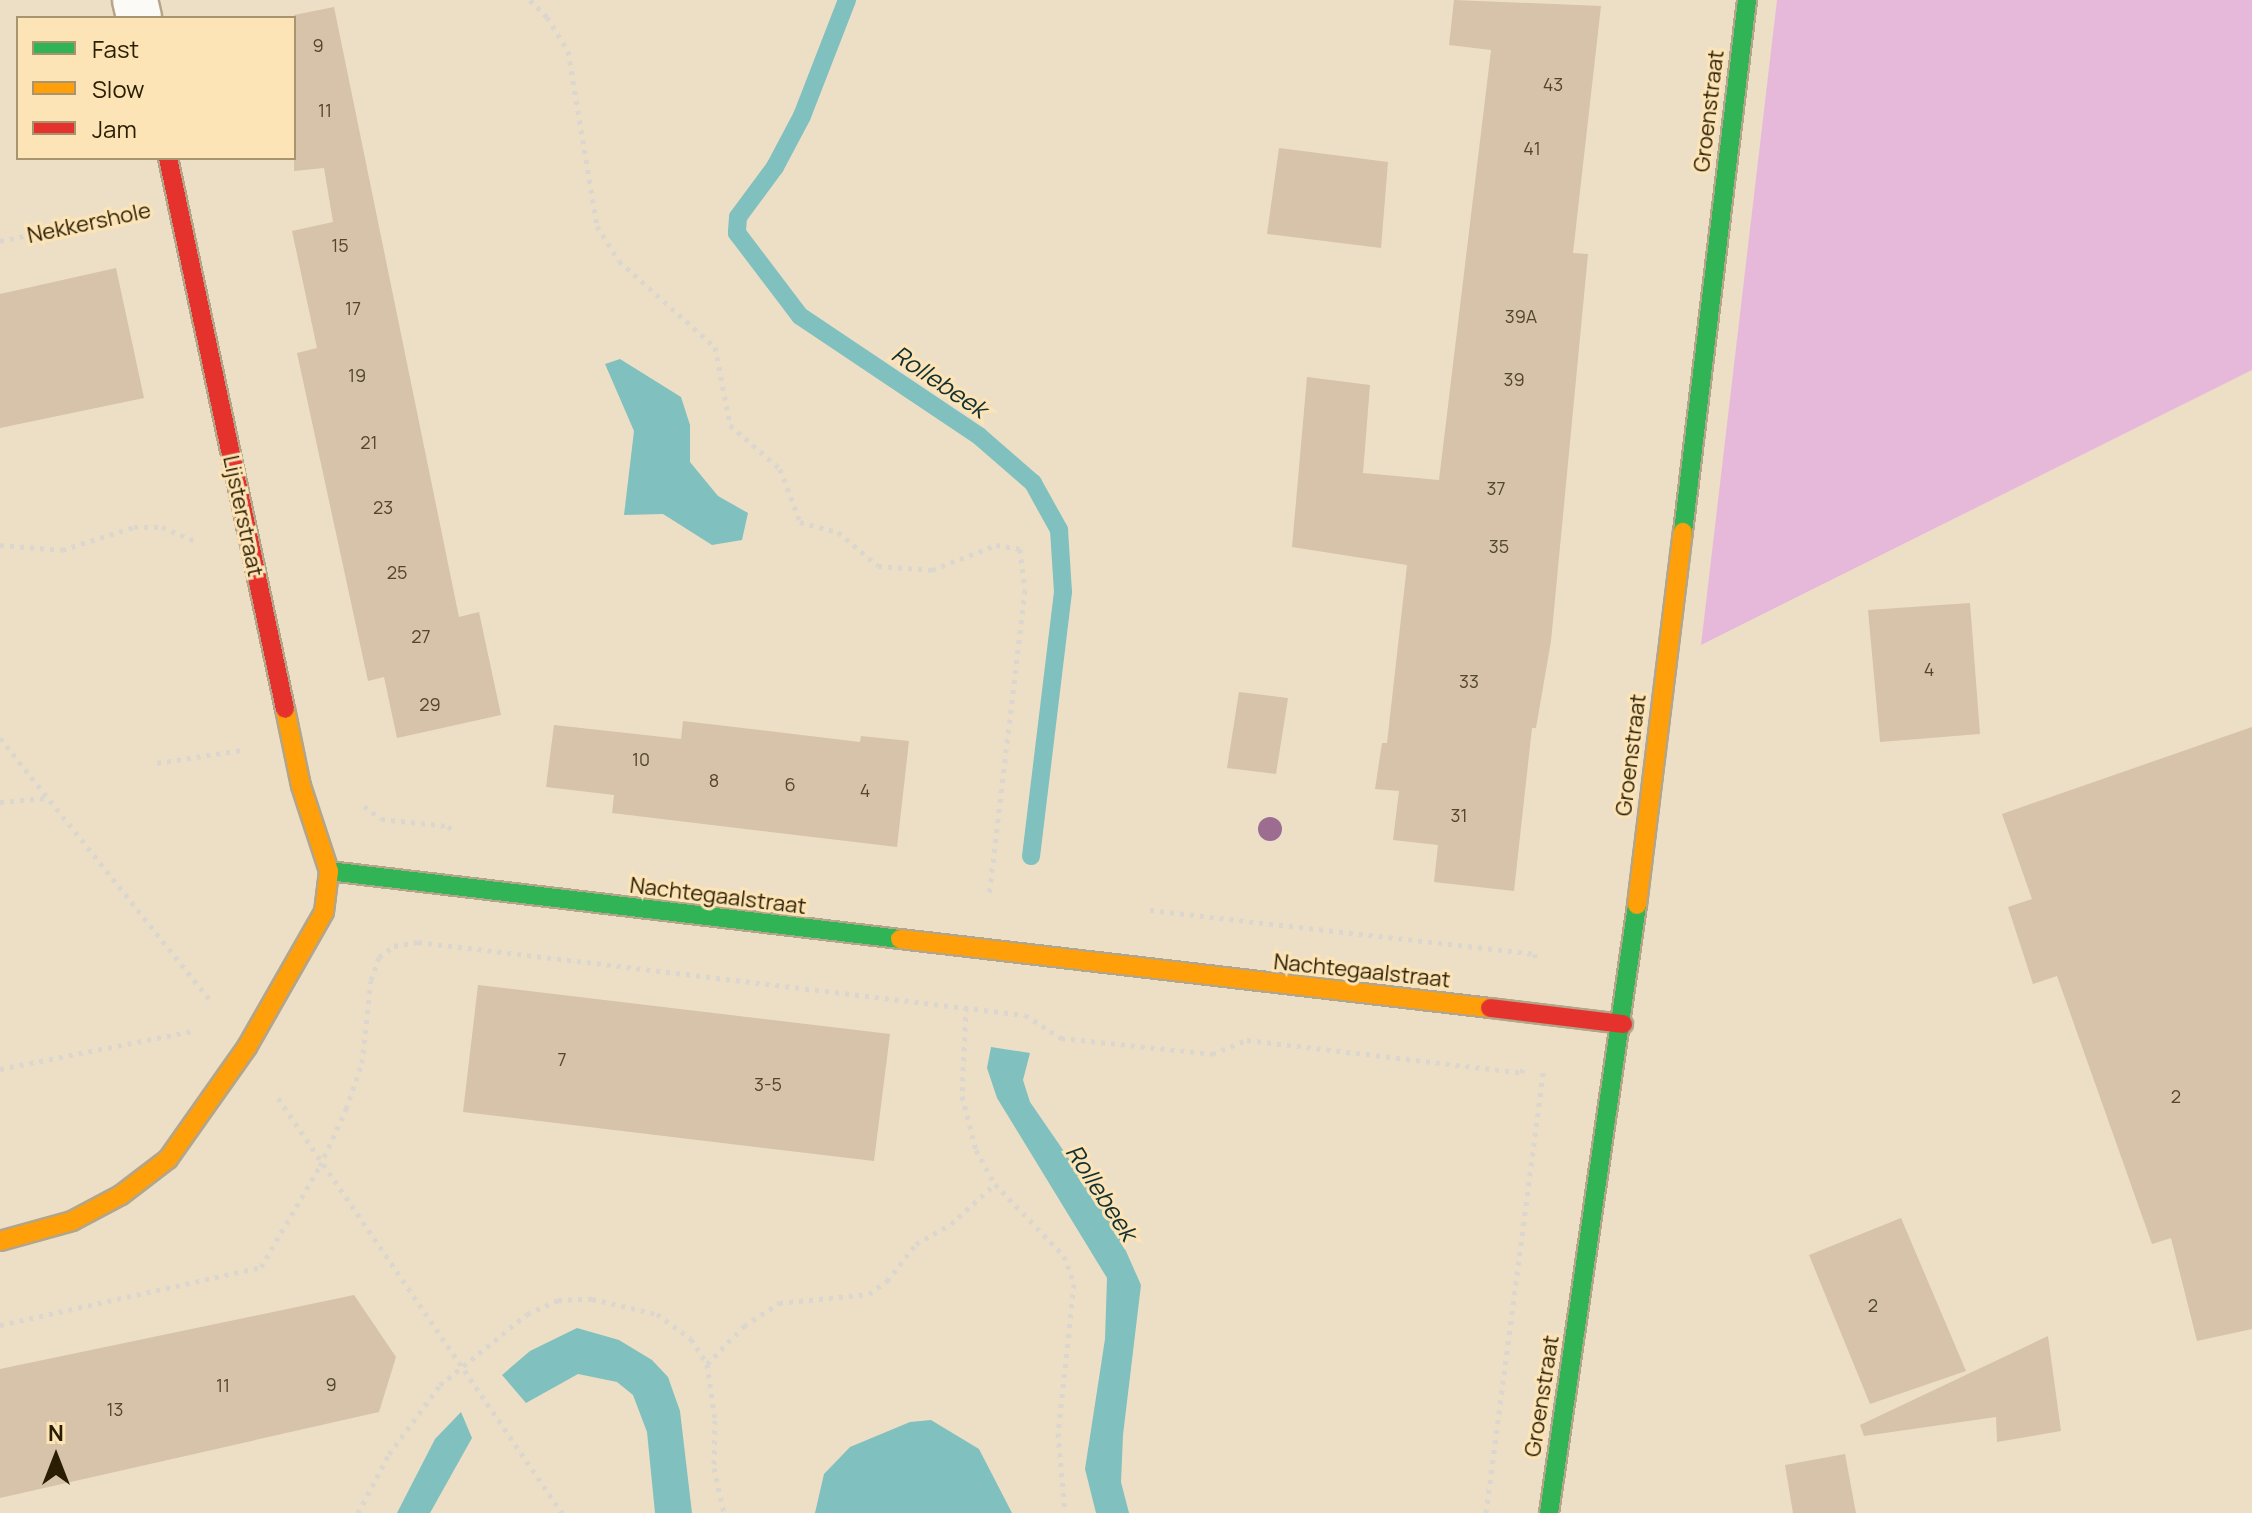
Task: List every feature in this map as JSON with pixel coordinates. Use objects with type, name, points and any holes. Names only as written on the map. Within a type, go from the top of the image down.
[{"type":"street","name":"Groenstraat","points":[[1549,1513],[1623,1024],[1747,0]]},
{"type":"street","name":"Lijsterstraat","points":[[168,160],[291,742],[329,871]]},
{"type":"street","name":"Nachtegaalstraat","points":[[329,871],[982,952],[1623,1024]]},
{"type":"street","points":[[0,1241],[72,1221],[121,1195],[168,1159],[247,1047],[324,912],[329,871]]},
{"type":"path","points":[[530,0],[568,51],[597,226],[619,261],[715,347],[730,425],[780,469],[800,522],[838,532],[878,566],[932,570],[996,545],[1020,549],[1025,590],[982,952],[965,1009],[960,1067],[964,1109],[976,1150],[995,1184],[1064,1256],[1074,1284],[1058,1433],[1065,1513]]},
{"type":"path","name":"Nekkershole","points":[[0,241],[178,204]]},
{"type":"path","points":[[0,545],[62,550],[134,527],[162,527],[214,549],[250,546]]},
{"type":"path","points":[[0,738],[247,1047],[320,1166],[465,1365],[562,1513]]},
{"type":"path","points":[[157,763],[291,742]]},
{"type":"path","points":[[0,802],[48,798]]},
{"type":"path","points":[[361,803],[381,819],[448,826],[458,835]]},
{"type":"path","points":[[976,890],[1005,894]]},
{"type":"path","points":[[0,1325],[261,1267],[320,1166],[362,1063],[371,980],[379,957],[394,946],[418,942],[1025,1015],[1061,1038],[1212,1054],[1247,1040],[1522,1073],[1535,954],[1145,910]]},
{"type":"path","name":"Groenstraat","points":[[1486,1513],[1551,1016]]},
{"type":"path","points":[[0,1069],[228,1023]]},
{"type":"path","points":[[707,1364],[744,1326],[779,1303],[869,1294],[887,1281],[916,1244],[951,1224],[995,1184]]},
{"type":"path","points":[[358,1513],[418,1411],[465,1365],[527,1314],[558,1300],[592,1299],[657,1314],[691,1339],[707,1364],[715,1420],[714,1468],[724,1513]]},
{"type":"shaded area","points":[[1777,0],[2252,0],[2252,370],[1701,645]]},
{"type":"water","points":[[620,359],[681,397],[690,425],[690,462],[718,496],[748,513],[742,540],[712,545],[663,514],[624,515],[634,431],[605,364]]},
{"type":"water","points":[[991,1047],[1030,1053],[1023,1080],[1030,1102],[1114,1224],[1141,1285],[1123,1435],[1121,1482],[1129,1513],[1096,1513],[1085,1469],[1105,1339],[1107,1278],[997,1098],[987,1068]]},
{"type":"water","points":[[577,1328],[619,1340],[652,1360],[668,1377],[680,1411],[692,1513],[655,1513],[647,1432],[633,1395],[617,1382],[578,1374],[526,1403],[502,1375],[530,1351]]},
{"type":"water","points":[[461,1412],[472,1438],[430,1513],[397,1513],[435,1439]]},
{"type":"water","points":[[931,1420],[979,1449],[1012,1513],[815,1513],[824,1474],[850,1447],[910,1422]]},
{"type":"building","points":[[1454,0],[1601,6],[1573,253],[1588,254],[1551,641],[1536,728],[1532,728],[1514,891],[1434,882],[1438,845],[1393,840],[1399,791],[1375,789],[1382,743],[1387,743],[1407,565],[1292,547],[1307,377],[1370,385],[1363,473],[1439,480],[1491,50],[1449,45]]},
{"type":"building","points":[[334,7],[459,617],[479,612],[501,715],[397,738],[384,677],[368,681],[297,353],[317,348],[292,231],[333,222],[324,168],[294,171],[294,15]]},
{"type":"building","points":[[1279,148],[1388,162],[1381,248],[1267,234]]},
{"type":"building","points":[[116,268],[144,398],[0,428],[0,294]]},
{"type":"building","points":[[1970,603],[1980,734],[1880,742],[1868,610]]},
{"type":"building","points":[[1239,692],[1288,698],[1276,774],[1227,768]]},
{"type":"building","points":[[683,721],[860,742],[861,736],[909,741],[897,847],[612,813],[614,795],[546,787],[554,725],[681,739]]},
{"type":"building","points":[[2252,727],[2252,1329],[2197,1341],[2171,1238],[2152,1244],[2057,976],[2033,984],[2008,907],[2032,899],[2002,814]]},
{"type":"building","points":[[478,985],[890,1034],[874,1161],[463,1112]]},
{"type":"building","points":[[1901,1218],[1966,1371],[1870,1404],[1809,1255]]},
{"type":"building","points":[[354,1295],[396,1357],[379,1412],[0,1498],[0,1369]]},
{"type":"building","points":[[2048,1336],[2061,1431],[1997,1442],[1996,1417],[1864,1436],[1860,1425]]},
{"type":"building","points":[[1845,1454],[1856,1513],[1793,1513],[1785,1465]]},
{"type":"waterway","name":"Rollebeek","points":[[847,0],[802,116],[775,167],[738,217],[737,233],[800,316],[979,436],[1033,483],[1059,530],[1063,592],[1031,856]]},
{"type":"traffic: fast","points":[[1683,532],[1747,0]]},
{"type":"traffic: fast","points":[[329,871],[900,939]]},
{"type":"traffic: fast","points":[[1549,1513],[1637,905]]},
{"type":"traffic: slow","points":[[1637,905],[1683,532]]},
{"type":"traffic: slow","points":[[0,1241],[72,1221],[121,1195],[168,1159],[247,1047],[324,912],[329,871],[301,786],[285,709]]},
{"type":"traffic: slow","points":[[900,939],[1490,1008]]},
{"type":"traffic: jam","points":[[168,160],[285,709]]},
{"type":"traffic: jam","points":[[1490,1008],[1623,1024]]}]
